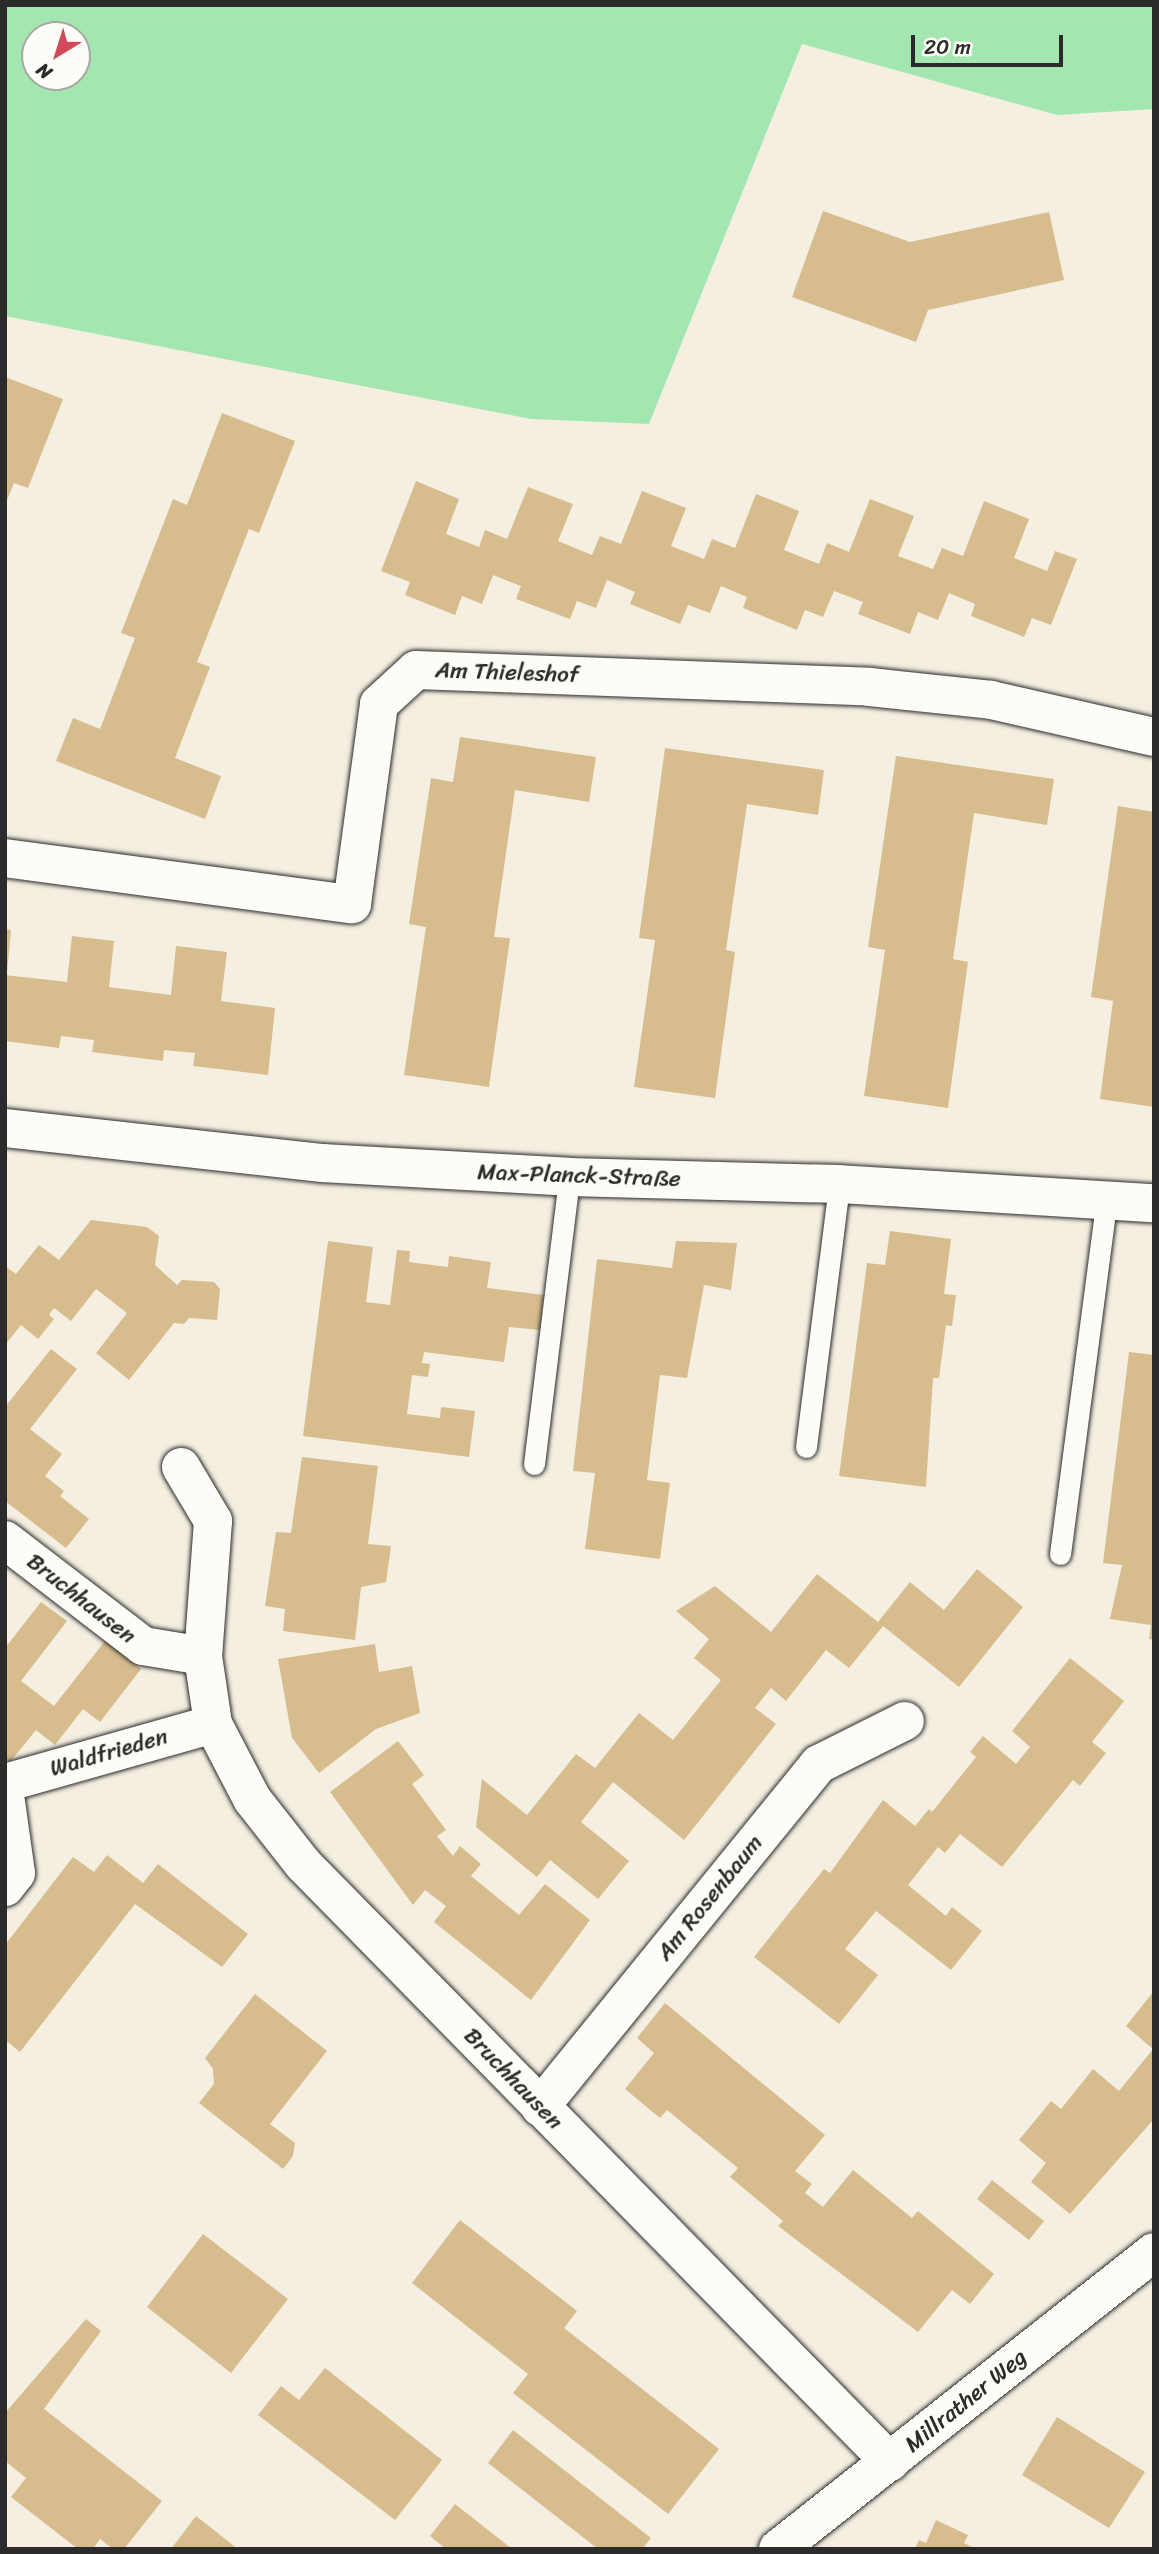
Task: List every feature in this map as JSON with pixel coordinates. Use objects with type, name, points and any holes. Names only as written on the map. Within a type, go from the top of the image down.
[{"type":"street","name":"Am Thieleshof","points":[[5,858],[352,904],[379,704],[415,670],[870,687],[991,700],[1154,737]]},
{"type":"street","name":"Max-Planck-Straße","points":[[5,1128],[282,1160],[569,1177],[839,1184],[1154,1203]]},
{"type":"street","name":"Bruchhausen","points":[[181,1467],[213,1521],[203,1656],[213,1724],[252,1799],[303,1864],[890,2462]]},
{"type":"street","name":"Bruchhausen","points":[[5,1540],[143,1646],[203,1656]]},
{"type":"street","name":"Am Rosenbaum","points":[[540,2106],[819,1764],[905,1721]]},
{"type":"street","name":"Waldfrieden","points":[[5,1783],[213,1724]]},
{"type":"street","points":[[5,1795],[16,1873],[5,1887]]},
{"type":"street","name":"Millrather Weg","points":[[778,2549],[1154,2252]]},
{"type":"lane","points":[[534,1464],[569,1177]]},
{"type":"lane","points":[[806,1447],[839,1184]]},
{"type":"lane","points":[[1060,1554],[1107,1199]]},
{"type":"green space","points":[[5,5],[1154,5],[1154,109],[1057,115],[802,44],[649,424],[531,419],[5,316]]},
{"type":"building","points":[[823,211],[910,242],[1049,212],[1064,280],[928,310],[916,342],[792,297]]},
{"type":"building","points":[[5,377],[63,399],[28,488],[14,483],[5,505]]},
{"type":"building","points":[[222,413],[295,441],[259,533],[249,529],[197,662],[210,667],[175,758],[221,776],[205,819],[56,761],[73,718],[100,729],[135,638],[121,633],[173,499],[187,505]]},
{"type":"building","points":[[416,481],[459,499],[446,534],[479,547],[485,530],[507,539],[528,487],[573,504],[558,541],[592,555],[600,536],[621,544],[642,491],[686,508],[671,546],[704,559],[712,539],[735,548],[756,494],[799,511],[784,550],[819,564],[827,543],[849,552],[870,499],[914,516],[898,556],[933,569],[942,548],[963,556],[984,501],[1029,519],[1014,558],[1047,571],[1055,551],[1077,559],[1051,625],[1032,618],[1024,637],[971,616],[975,604],[949,593],[938,620],[918,612],[910,634],[858,614],[863,602],[834,591],[823,617],[805,610],[797,630],[743,608],[747,597],[721,586],[710,613],[688,605],[680,624],[630,604],[635,592],[607,580],[596,608],[577,601],[570,619],[516,599],[521,586],[493,575],[482,604],[462,596],[455,615],[405,595],[410,582],[381,571]]},
{"type":"building","points":[[460,737],[596,757],[589,802],[515,790],[494,937],[510,938],[489,1087],[404,1075],[426,927],[409,924],[431,778],[453,782]]},
{"type":"building","points":[[665,748],[824,770],[818,815],[747,804],[726,950],[735,952],[715,1098],[634,1087],[655,940],[639,938]]},
{"type":"building","points":[[896,756],[1054,779],[1047,825],[974,813],[953,959],[968,962],[948,1108],[864,1096],[885,950],[868,947]]},
{"type":"building","points":[[1118,806],[1154,812],[1154,1107],[1100,1099],[1113,1001],[1091,997]]},
{"type":"building","points":[[5,929],[11,930],[7,973],[5,973]]},
{"type":"building","points":[[72,936],[114,941],[109,987],[171,995],[176,946],[227,952],[221,1001],[275,1008],[268,1075],[193,1066],[195,1053],[164,1050],[163,1061],[92,1052],[94,1040],[61,1036],[59,1048],[5,1041],[5,975],[67,982]]},
{"type":"building","points":[[91,1220],[147,1227],[159,1236],[155,1265],[177,1285],[182,1280],[214,1282],[220,1289],[217,1320],[189,1318],[184,1324],[174,1323],[129,1380],[96,1353],[127,1313],[96,1289],[71,1321],[54,1308],[49,1315],[54,1319],[38,1339],[21,1325],[5,1345],[5,1266],[16,1274],[39,1245],[59,1260]]},
{"type":"building","points":[[890,1231],[951,1239],[944,1294],[956,1295],[952,1326],[946,1325],[939,1378],[933,1378],[926,1487],[839,1476],[867,1263],[885,1265]]},
{"type":"building","points":[[328,1241],[373,1247],[366,1302],[390,1305],[397,1250],[410,1251],[409,1262],[448,1267],[449,1256],[491,1262],[487,1288],[544,1295],[540,1330],[509,1327],[504,1362],[424,1352],[422,1363],[430,1364],[428,1377],[412,1375],[407,1414],[440,1418],[441,1407],[475,1411],[469,1457],[303,1436]]},
{"type":"building","points":[[676,1241],[737,1243],[731,1290],[704,1285],[687,1378],[660,1375],[647,1480],[670,1483],[660,1559],[585,1549],[595,1473],[573,1471],[597,1259],[672,1268]]},
{"type":"building","points":[[51,1349],[77,1369],[30,1429],[62,1454],[45,1476],[64,1491],[60,1496],[89,1519],[66,1548],[5,1501],[5,1407]]},
{"type":"building","points":[[1129,1352],[1154,1355],[1154,1640],[1149,1639],[1151,1625],[1110,1619],[1122,1565],[1103,1563]]},
{"type":"building","points":[[302,1457],[378,1466],[368,1544],[391,1546],[386,1582],[361,1587],[355,1640],[283,1631],[285,1609],[265,1606],[276,1532],[291,1533]]},
{"type":"building","points":[[977,1569],[1023,1607],[959,1687],[883,1626],[849,1668],[826,1650],[786,1701],[771,1688],[755,1708],[776,1724],[684,1840],[613,1782],[581,1822],[629,1861],[598,1899],[550,1860],[537,1877],[476,1827],[482,1779],[527,1815],[576,1754],[595,1768],[639,1713],[673,1740],[721,1680],[694,1658],[709,1639],[676,1611],[715,1586],[771,1632],[817,1574],[878,1622],[910,1582],[944,1610]]},
{"type":"building","points":[[41,1602],[67,1621],[21,1681],[54,1706],[105,1641],[141,1669],[100,1722],[83,1709],[55,1745],[36,1730],[10,1762],[5,1758],[5,1648]]},
{"type":"building","points":[[375,1644],[379,1672],[412,1666],[420,1713],[376,1729],[319,1773],[292,1738],[278,1659]]},
{"type":"building","points":[[1070,1658],[1124,1701],[1092,1742],[1106,1753],[1080,1786],[1073,1780],[1002,1867],[960,1834],[945,1853],[938,1847],[908,1885],[946,1916],[952,1907],[982,1931],[951,1970],[876,1911],[845,1949],[878,1975],[839,2024],[754,1957],[824,1869],[830,1873],[883,1800],[915,1826],[929,1809],[932,1812],[976,1757],[970,1752],[983,1736],[1016,1764],[1030,1747],[1012,1731]]},
{"type":"building","points":[[398,1741],[424,1775],[412,1784],[446,1830],[437,1836],[453,1856],[460,1846],[481,1864],[471,1876],[519,1915],[545,1884],[590,1920],[531,2000],[434,1922],[446,1906],[425,1890],[413,1905],[330,1792]]},
{"type":"building","points":[[107,1855],[143,1883],[158,1864],[248,1934],[222,1967],[135,1904],[20,2052],[5,2040],[5,1945],[73,1857],[94,1872]]},
{"type":"building","points":[[1154,1991],[1154,2119],[1070,2214],[1031,2182],[1046,2163],[1019,2140],[1051,2101],[1061,2109],[1093,2069],[1119,2091],[1153,2049],[1126,2026]]},
{"type":"building","points":[[255,1994],[327,2051],[270,2124],[295,2143],[293,2156],[283,2169],[199,2103],[214,2084],[213,2069],[205,2058]]},
{"type":"building","points":[[665,2003],[825,2135],[795,2171],[812,2184],[805,2193],[823,2207],[853,2170],[912,2218],[918,2211],[994,2274],[970,2304],[952,2290],[918,2332],[778,2226],[783,2221],[730,2177],[738,2168],[667,2110],[660,2118],[625,2089],[654,2053],[637,2038]]},
{"type":"building","points":[[992,2180],[1044,2221],[1029,2240],[977,2199]]},
{"type":"building","points":[[460,2220],[577,2311],[564,2328],[719,2449],[668,2514],[513,2393],[528,2374],[412,2283]]},
{"type":"building","points":[[203,2234],[288,2299],[231,2373],[147,2307]]},
{"type":"building","points":[[86,2319],[101,2331],[44,2409],[162,2501],[124,2549],[113,2549],[100,2539],[93,2549],[78,2549],[11,2497],[26,2478],[5,2461],[5,2413]]},
{"type":"building","points":[[325,2368],[442,2460],[395,2520],[258,2415],[281,2386],[299,2400]]},
{"type":"building","points":[[1057,2417],[1145,2472],[1109,2528],[1022,2475]]},
{"type":"building","points":[[513,2430],[651,2538],[642,2549],[598,2549],[488,2463]]},
{"type":"building","points":[[455,2504],[512,2549],[446,2549],[430,2536]]},
{"type":"building","points":[[196,2516],[234,2546],[238,2549],[171,2549]]},
{"type":"building","points":[[936,2520],[968,2535],[964,2543],[976,2549],[915,2549],[919,2540],[926,2543]]}]
